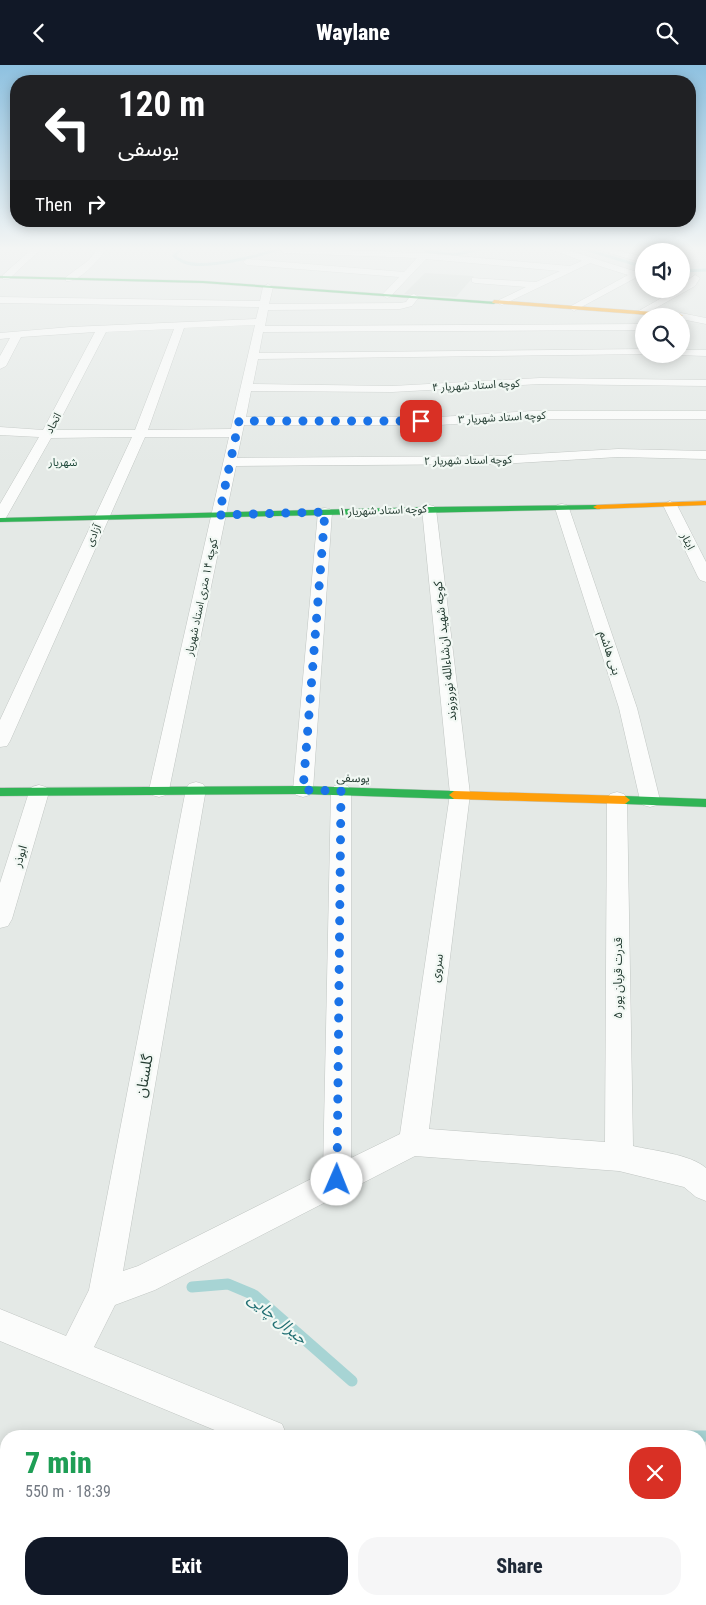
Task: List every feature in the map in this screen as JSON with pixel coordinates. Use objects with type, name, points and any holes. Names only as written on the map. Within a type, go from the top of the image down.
[{"type":"street","name":"کوچه ۱۴ متری استاد شهریار","points":[[159,790],[261,320]]},
{"type":"street","points":[[0,328],[70,330],[260,325],[396,329],[551,325],[635,327]]},
{"type":"street","name":"آزادی","points":[[0,741],[140,433],[180,326]]},
{"type":"street","points":[[690,327],[706,328]]},
{"type":"street","name":"اتحاد","points":[[0,518],[102,329]]},
{"type":"street","points":[[0,336],[70,330]]},
{"type":"street","points":[[0,365],[17,335]]},
{"type":"street","points":[[253,356],[359,357],[635,352]]},
{"type":"street","points":[[690,353],[706,353]]},
{"type":"street","name":"کوچه استاد شهریار ۴","points":[[246,387],[392,389],[540,381],[706,383]]},
{"type":"street","name":"کوچه استاد شهریار ۳","points":[[0,431],[140,433],[237,427],[439,421],[533,415],[639,413],[706,415]]},
{"type":"street","name":"کوچه استاد شهریار ۲","points":[[230,461],[500,460],[618,453],[706,455]]},
{"type":"street","name":"کوچه استاد شهریار ۱","points":[[0,518],[100,518],[706,503]]},
{"type":"street","name":"ایثار","points":[[670,505],[706,577]]},
{"type":"street","name":"بنی هاشم","points":[[562,508],[628,708],[650,800]]},
{"type":"street","name":"کوچه شهید ان‌شاءالله نوروزوند","points":[[429,509],[460,794]]},
{"type":"street","points":[[303,790],[325,512]]},
{"type":"street","name":"یوسفی","points":[[0,792],[196,789],[303,790],[706,803]]},
{"type":"street","name":"گلستان","points":[[73,1356],[104,1293],[196,789]]},
{"type":"street","points":[[337,1180],[341,791]]},
{"type":"street","name":"ابوذر","points":[[0,919],[39,792]]},
{"type":"street","name":"سروی","points":[[413,1142],[460,794]]},
{"type":"street","name":"قدرت قربان پور ۵","points":[[617,799],[618,1157]]},
{"type":"street","points":[[104,1293],[144,1279],[413,1142],[618,1157],[691,1174],[706,1187]]},
{"type":"street","points":[[0,1325],[255,1430]]},
{"type":"waterway","name":"جیرال چایی","points":[[192,1287],[228,1284],[254,1295],[352,1381]]},
{"type":"traffic: fast","points":[[0,520],[429,509],[597,507]]},
{"type":"traffic: fast","points":[[0,792],[303,790],[454,795]]},
{"type":"traffic: fast","points":[[625,800],[706,803]]},
{"type":"traffic: slow","points":[[597,507],[706,503]]},
{"type":"traffic: slow","points":[[454,795],[625,800]]},
{"type":"district","name":"شهریار","points":[[63,462]]},
{"type":"route","points":[[337,1180],[341,791],[303,790],[325,512],[219,515],[239,421],[421,421]]}]
